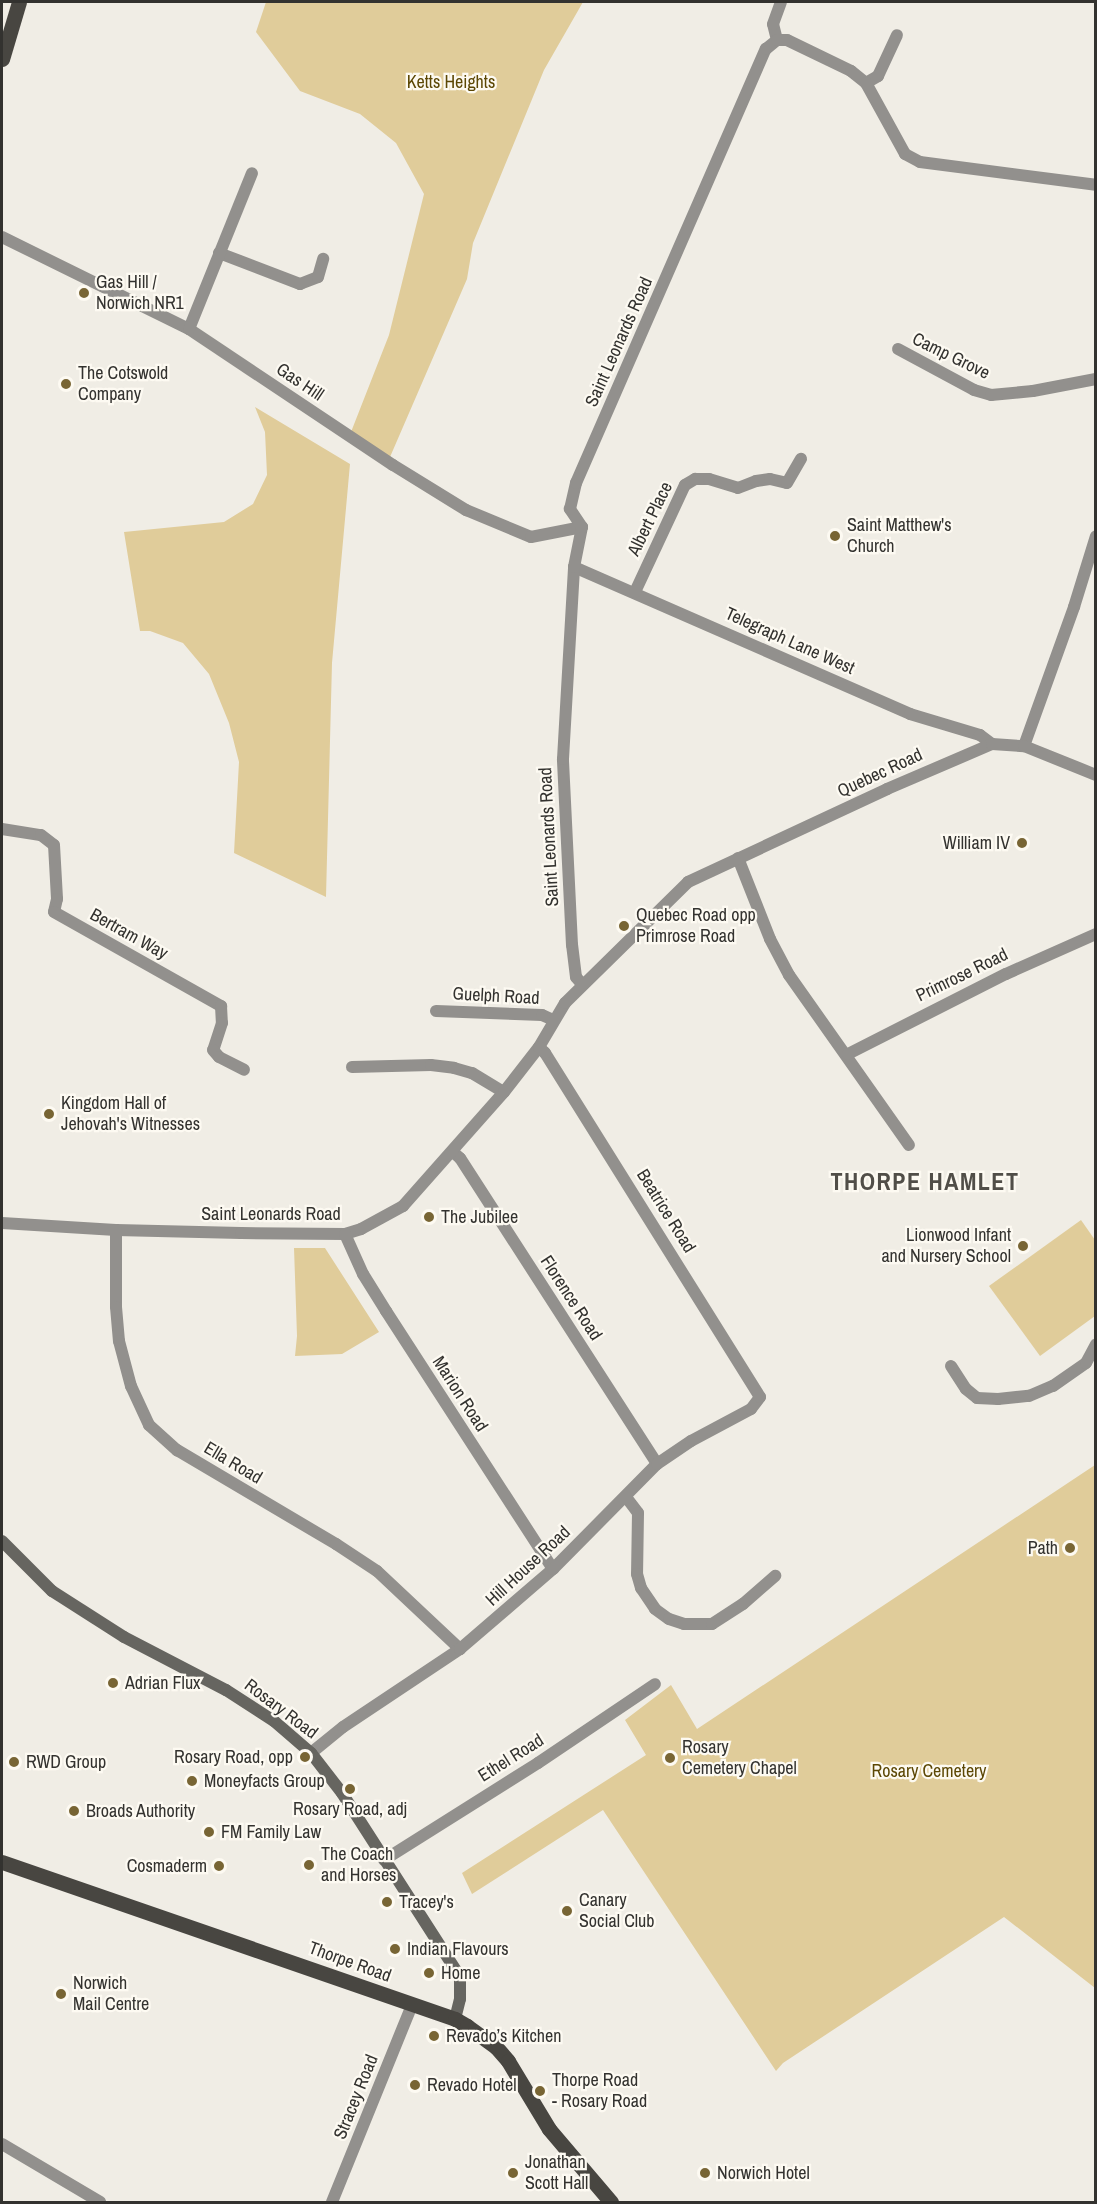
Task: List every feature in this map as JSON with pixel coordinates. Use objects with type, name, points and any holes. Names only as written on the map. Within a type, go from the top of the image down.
[{"type":"main road","points":[[2,59],[19,2]]},
{"type":"main road","name":"Thorpe Road","points":[[2,1862],[455,2019],[482,2035],[496,2047],[519,2078],[549,2129],[611,2202]]},
{"type":"street","points":[[781,2],[773,24],[777,40],[798,44],[851,71],[866,82],[905,154],[920,162],[1095,185]]},
{"type":"street","points":[[866,82],[878,76],[897,35]]},
{"type":"street","name":"Saint Leonards Road","points":[[2,1223],[117,1230],[345,1234],[361,1229],[403,1206],[453,1152],[539,1047],[553,1020],[582,984],[576,977],[572,945],[563,759],[574,567],[582,527],[570,509],[576,483],[762,58],[766,49],[777,40]]},
{"type":"street","points":[[189,329],[252,172]]},
{"type":"street","name":"Gas Hill","points":[[2,237],[189,329],[393,465],[466,510],[531,537],[582,527]]},
{"type":"street","points":[[219,253],[300,284],[318,277],[323,259]]},
{"type":"street","name":"Camp Grove","points":[[898,350],[966,386],[991,395],[1033,391],[1095,379]]},
{"type":"street","name":"Albert Place","points":[[635,592],[685,485],[695,479],[709,479],[738,488],[756,481],[770,479],[787,483],[801,459]]},
{"type":"street","points":[[1024,746],[1074,608],[1095,536]]},
{"type":"street","name":"Telegraph Lane West","points":[[574,567],[910,714],[980,735],[992,744]]},
{"type":"street","name":"Quebec Road","points":[[582,984],[688,882],[992,744],[1024,746],[1095,775]]},
{"type":"street","name":"Bertram Way","points":[[2,829],[41,835],[54,845],[57,899],[54,912],[221,1006],[222,1023],[213,1050],[219,1057],[244,1070]]},
{"type":"street","points":[[738,858],[770,939],[789,975],[848,1054],[909,1145]]},
{"type":"street","name":"Primrose Road","points":[[848,1054],[1006,974],[1095,934]]},
{"type":"street","name":"Guelph Road","points":[[436,1011],[542,1015],[553,1020]]},
{"type":"street","name":"Beatrice Road","points":[[539,1047],[545,1053],[760,1397]]},
{"type":"street","points":[[352,1067],[431,1065],[454,1068],[472,1073],[504,1092]]},
{"type":"street","name":"Florence Road","points":[[453,1152],[460,1158],[657,1464]]},
{"type":"street","name":"Ella Road","points":[[117,1230],[118,1341],[131,1386],[149,1425],[177,1450],[336,1544],[377,1571],[460,1649]]},
{"type":"street","name":"Marion Road","points":[[345,1234],[363,1274],[552,1569]]},
{"type":"street","points":[[951,1366],[966,1389],[977,1398],[998,1399],[1029,1396],[1053,1386],[1080,1368],[1086,1363],[1095,1344]]},
{"type":"street","name":"Hill House Road","points":[[311,1753],[343,1727],[460,1649],[552,1569],[657,1464],[692,1441],[751,1409],[760,1397]]},
{"type":"street","points":[[626,1497],[638,1513],[637,1574],[641,1588],[655,1609],[669,1618],[684,1624],[712,1624],[743,1604],[775,1576]]},
{"type":"street","name":"Rosary Road","points":[[2,1541],[52,1591],[124,1638],[226,1690],[274,1721],[311,1753],[342,1793],[460,1977],[460,1999],[455,2019]]},
{"type":"street","name":"Ethel Road","points":[[384,1860],[538,1763],[655,1684]]},
{"type":"street","name":"Stracey Road","points":[[332,2202],[412,2005]]},
{"type":"street","points":[[2,2144],[100,2202]]},
{"type":"green space","name":"Ketts Heights","points":[[266,2],[583,2],[544,70],[473,243],[467,279],[390,457],[351,432],[389,335],[424,194],[396,143],[360,114],[300,91],[256,32]]},
{"type":"green space","points":[[255,407],[350,464],[332,663],[326,897],[234,853],[239,762],[229,723],[209,674],[183,643],[150,631],[140,631],[124,532],[224,522],[253,504],[267,475],[265,432]]},
{"type":"green space","points":[[1081,1220],[1095,1240],[1095,1316],[1040,1356],[989,1286]]},
{"type":"green space","points":[[294,1248],[325,1248],[379,1332],[342,1354],[295,1356],[297,1336]]},
{"type":"green space","name":"Rosary Cemetery","points":[[1095,1465],[1095,1988],[1004,1917],[783,2063],[776,2071],[603,1810],[472,1894],[462,1873],[646,1755],[625,1720],[671,1685],[697,1729]]},
{"type":"place","name":"Gas Hill / Norwich NR1","points":[[84,293]]},
{"type":"place","name":"The Cotswold Company","points":[[66,384]]},
{"type":"place","name":"Saint Matthew's Church","points":[[835,536]]},
{"type":"place","name":"William IV","points":[[1022,843]]},
{"type":"place","name":"Quebec Road opp Primrose Road","points":[[624,926]]},
{"type":"place","name":"Kingdom Hall of Jehovah's Witnesses","points":[[49,1114]]},
{"type":"place","name":"The Jubilee","points":[[429,1217]]},
{"type":"place","name":"Lionwood Infant and Nursery School","points":[[1023,1246]]},
{"type":"place","name":"Path","points":[[1070,1548]]},
{"type":"place","name":"Adrian Flux","points":[[113,1683]]},
{"type":"place","name":"Rosary Road, opp","points":[[305,1757]]},
{"type":"place","name":"Rosary Cemetery Chapel","points":[[670,1758]]},
{"type":"place","name":"RWD Group","points":[[14,1762]]},
{"type":"place","name":"Moneyfacts Group","points":[[192,1781]]},
{"type":"place","name":"Rosary Road, adj","points":[[350,1789]]},
{"type":"place","name":"Broads Authority","points":[[74,1811]]},
{"type":"place","name":"FM Family Law","points":[[209,1832]]},
{"type":"place","name":"The Coach and Horses","points":[[309,1865]]},
{"type":"place","name":"Cosmaderm","points":[[219,1866]]},
{"type":"place","name":"Tracey's","points":[[387,1902]]},
{"type":"place","name":"Canary Social Club","points":[[567,1911]]},
{"type":"place","name":"Indian Flavours","points":[[395,1949]]},
{"type":"place","name":"Home","points":[[429,1973]]},
{"type":"place","name":"Norwich Mail Centre","points":[[61,1994]]},
{"type":"place","name":"Revado’s Kitchen","points":[[434,2036]]},
{"type":"place","name":"Revado Hotel","points":[[415,2085]]},
{"type":"place","name":"Thorpe Road - Rosary Road","points":[[540,2091]]},
{"type":"place","name":"Jonathan Scott Hall","points":[[513,2173]]},
{"type":"place","name":"Norwich Hotel","points":[[705,2173]]},
{"type":"district","name":"THORPE HAMLET","points":[[925,1182]]}]
